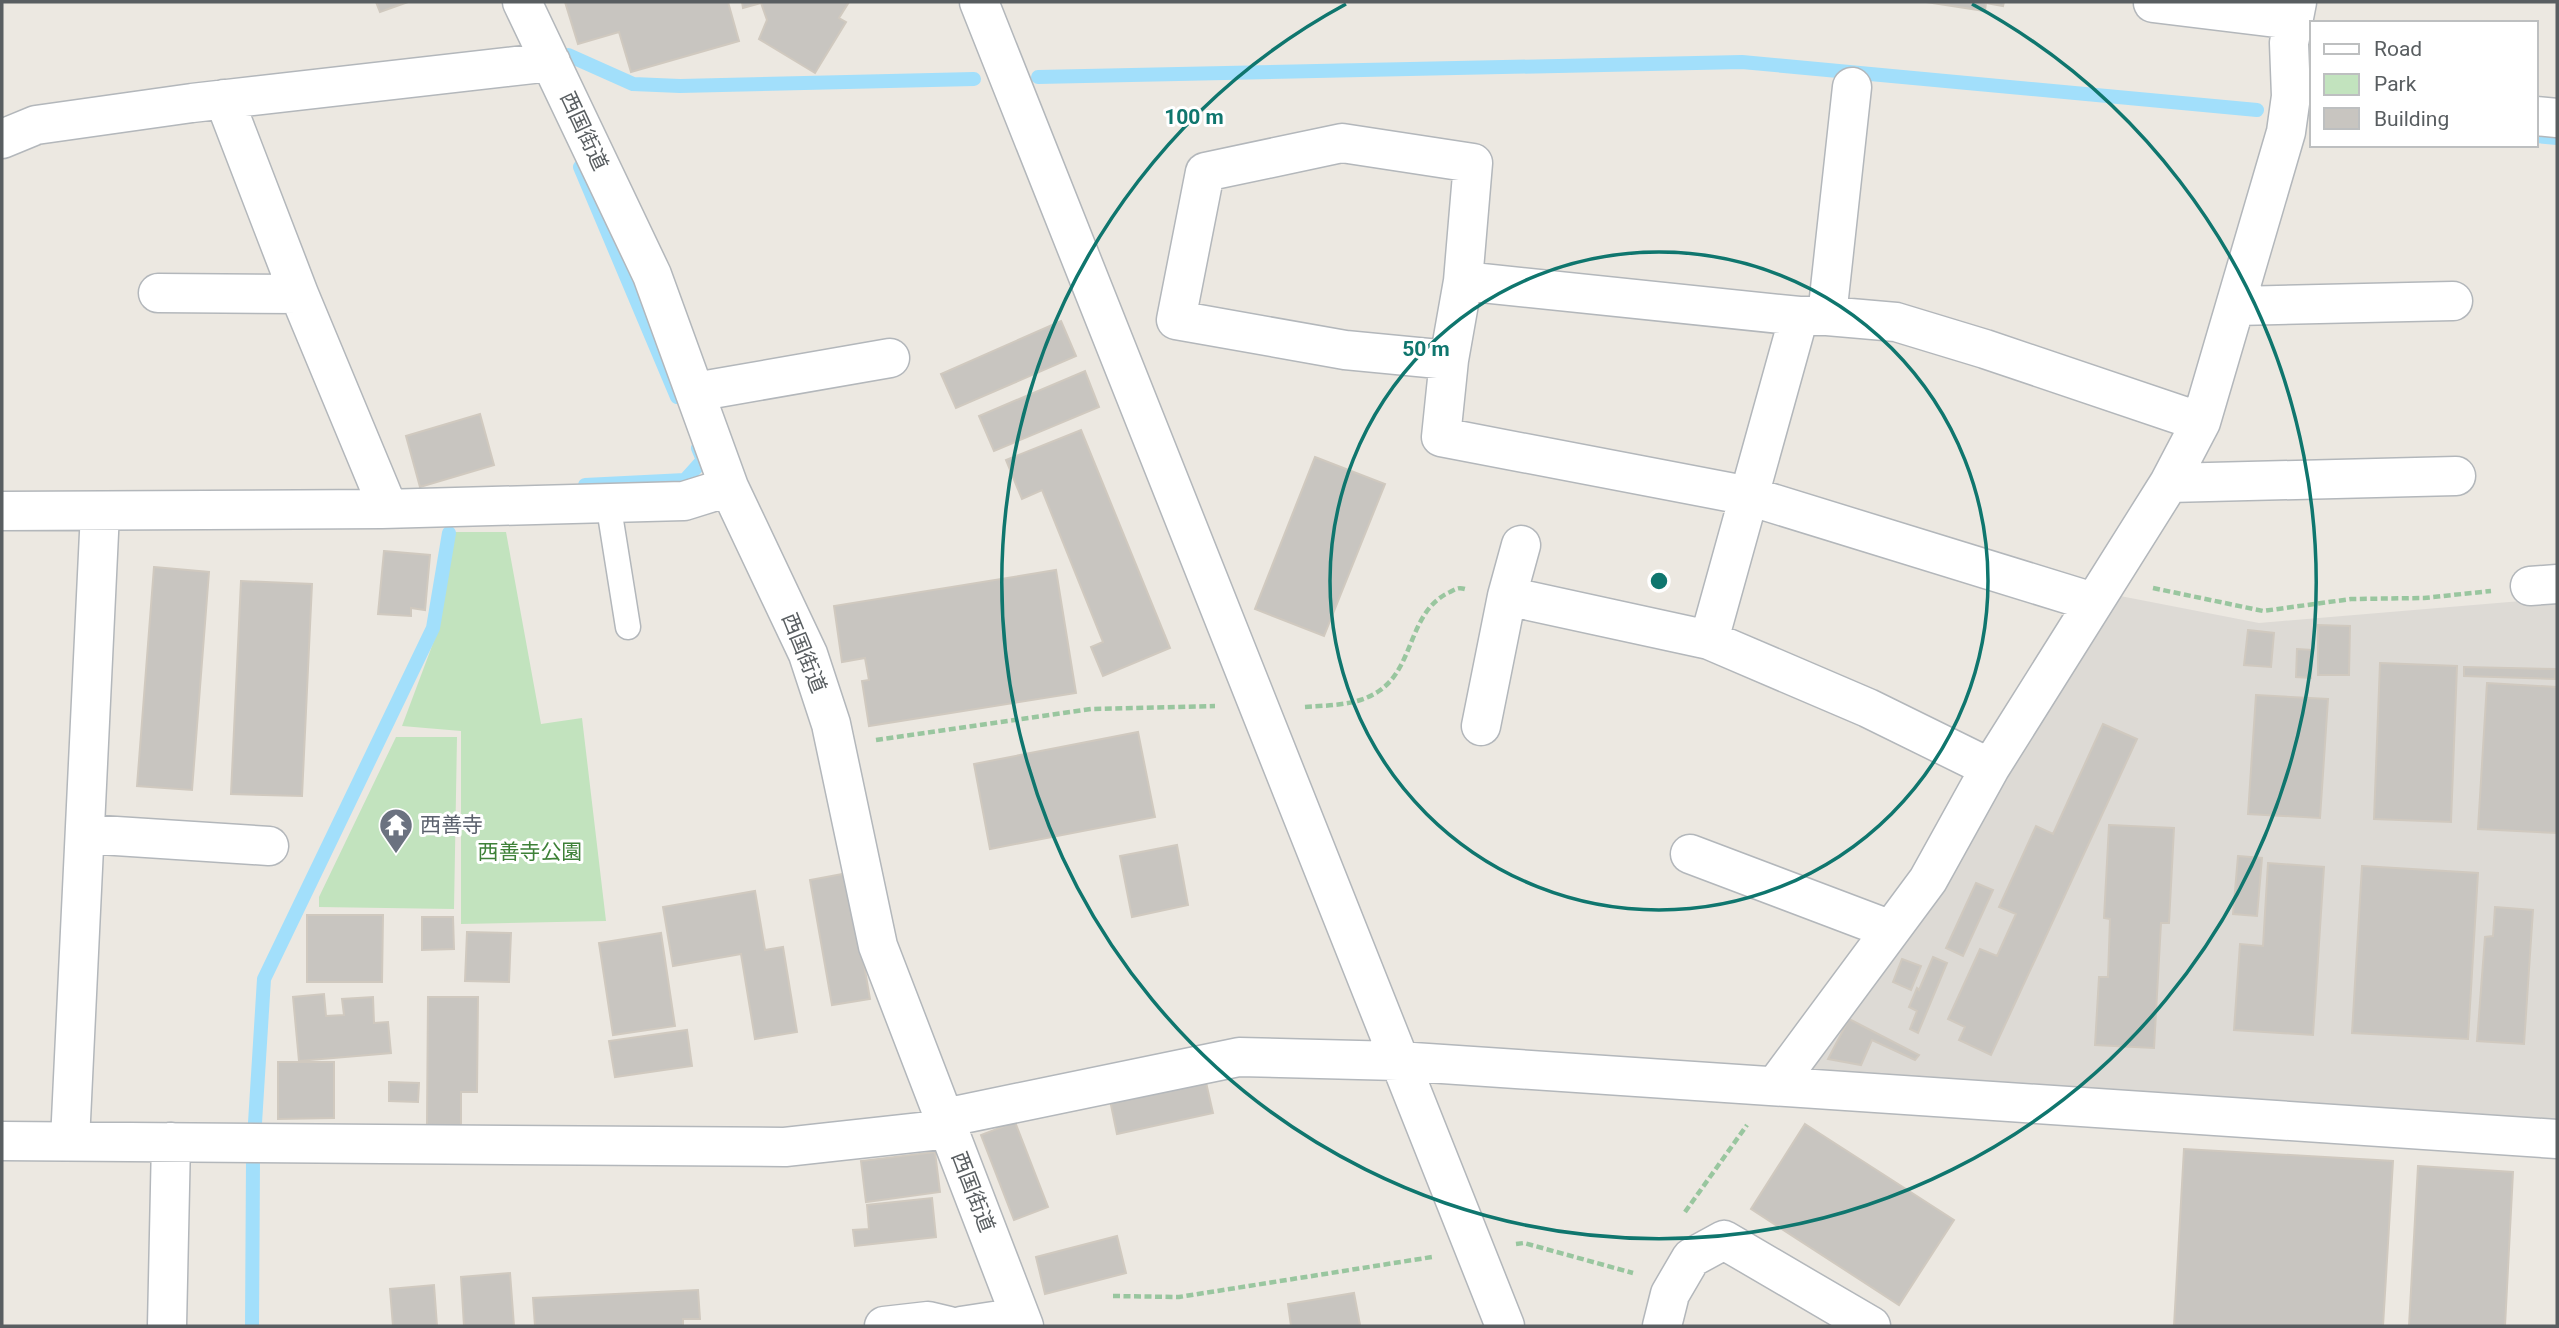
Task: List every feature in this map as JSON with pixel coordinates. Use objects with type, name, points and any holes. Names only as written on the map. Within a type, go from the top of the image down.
[{"type":"street","name":"西国街道","points":[[522,2],[652,275],[729,487],[808,654],[831,724],[878,946],[1022,1322]]},
{"type":"street","points":[[979,2],[1505,1326]]},
{"type":"street","points":[[1776,1085],[1928,880],[1990,768],[2169,483],[2201,422],[2286,132],[2302,97],[2289,43],[2295,11],[2152,4]]},
{"type":"street","points":[[2,139],[36,125],[551,62]]},
{"type":"street","points":[[1709,640],[1749,496],[1813,316],[1852,87]]},
{"type":"street","points":[[225,100],[299,294],[383,495],[382,509]]},
{"type":"street","points":[[2538,116],[2557,118]]},
{"type":"street","points":[[1449,360],[1345,350],[1176,320],[1205,172],[1342,143],[1472,163],[1464,281],[1449,360],[1441,437],[1749,496],[2101,591]]},
{"type":"street","points":[[1464,281],[1896,322],[2201,422]]},
{"type":"street","points":[[158,293],[299,294]]},
{"type":"street","points":[[2236,306],[2453,301]]},
{"type":"street","points":[[695,392],[890,358]]},
{"type":"street","points":[[2169,483],[2456,476]]},
{"type":"street","points":[[2,511],[382,509],[684,501],[729,487]]},
{"type":"street","points":[[70,1141],[100,512]]},
{"type":"street","points":[[1481,726],[1507,596],[1521,545]]},
{"type":"street","points":[[1507,596],[1709,640],[1868,708],[1990,768]]},
{"type":"street","points":[[85,834],[269,846]]},
{"type":"street","points":[[1690,854],[1891,930]]},
{"type":"street","points":[[2,1141],[785,1147],[947,1123],[1239,1057],[1398,1061],[2557,1139]]},
{"type":"street","points":[[167,1326],[171,1142]]},
{"type":"street","points":[[1662,1326],[1670,1294],[1690,1258],[1724,1240],[1871,1326]]},
{"type":"street","points":[[884,1326],[928,1321],[949,1326]]},
{"type":"street","points":[[961,1326],[1022,1322]]},
{"type":"lane","points":[[608,502],[628,626]]},
{"type":"path","points":[[2101,591],[2263,611],[2351,599],[2424,598],[2544,585]]},
{"type":"path","points":[[835,745],[1091,709],[1231,705],[1254,697],[1290,708],[1349,704],[1379,691],[1396,673],[1424,611],[1437,598],[1459,587],[1507,596]]},
{"type":"shaded area","points":[[2115,595],[2259,623],[2557,598],[2557,1121],[1810,1070],[2004,774]]},
{"type":"green space","name":"西善寺公園","points":[[455,532],[506,532],[541,724],[582,718],[606,921],[461,924],[461,731],[402,726],[438,630]]},
{"type":"green space","points":[[396,737],[457,737],[454,909],[319,907],[319,897]]},
{"type":"building","points":[[376,2],[408,2],[380,12]]},
{"type":"building","points":[[565,2],[728,2],[739,41],[631,72],[619,32],[578,44]]},
{"type":"building","points":[[742,2],[849,2],[839,18],[846,22],[815,73],[759,39],[767,20],[761,3],[743,8]]},
{"type":"building","points":[[1926,2],[2004,2],[2003,6],[1986,3],[1985,11]]},
{"type":"building","points":[[1061,321],[1076,356],[956,408],[941,374]]},
{"type":"building","points":[[1085,371],[1099,407],[994,451],[979,416]]},
{"type":"building","points":[[480,414],[494,465],[420,487],[406,436]]},
{"type":"building","points":[[1081,430],[1170,648],[1103,676],[1091,647],[1103,642],[1042,490],[1022,499],[1006,460]]},
{"type":"building","points":[[1315,457],[1385,484],[1324,636],[1255,609]]},
{"type":"building","points":[[384,551],[430,555],[425,610],[411,608],[411,616],[378,614]]},
{"type":"building","points":[[154,567],[209,572],[192,790],[137,786]]},
{"type":"building","points":[[1056,570],[1076,693],[869,726],[862,681],[869,680],[865,658],[842,662],[834,606]]},
{"type":"building","points":[[241,581],[312,584],[302,796],[231,794]]},
{"type":"building","points":[[2318,625],[2350,626],[2349,675],[2318,675]]},
{"type":"building","points":[[2248,630],[2274,633],[2271,667],[2244,665]]},
{"type":"building","points":[[2297,649],[2312,650],[2311,678],[2296,677]]},
{"type":"building","points":[[2380,663],[2457,666],[2451,822],[2374,819]]},
{"type":"building","points":[[2464,667],[2556,669],[2555,679],[2464,676]]},
{"type":"building","points":[[2487,683],[2557,687],[2557,833],[2478,829]]},
{"type":"building","points":[[2256,695],[2328,699],[2320,818],[2248,814]]},
{"type":"building","points":[[2103,724],[2137,739],[1991,1055],[1959,1040],[1965,1027],[1948,1019],[1980,949],[1997,956],[2016,914],[1999,907],[2036,826],[2053,834]]},
{"type":"building","points":[[1138,732],[1155,817],[990,849],[974,764]]},
{"type":"building","points":[[2109,825],[2174,828],[2169,923],[2161,923],[2154,1048],[2095,1045],[2099,977],[2108,977],[2110,919],[2104,918]]},
{"type":"building","points":[[1177,845],[1188,905],[1132,917],[1120,856]]},
{"type":"building","points":[[2238,856],[2262,858],[2257,916],[2233,914]]},
{"type":"building","points":[[2268,863],[2324,867],[2313,1035],[2234,1030],[2240,944],[2263,946]]},
{"type":"building","points":[[2362,866],[2478,873],[2468,1039],[2352,1033]]},
{"type":"building","points":[[848,873],[870,999],[832,1005],[810,880]]},
{"type":"building","points":[[1976,883],[1993,890],[1963,956],[1946,948]]},
{"type":"building","points":[[755,891],[765,950],[783,947],[797,1032],[755,1039],[741,954],[673,966],[663,907]]},
{"type":"building","points":[[2495,907],[2533,910],[2524,1044],[2477,1041],[2485,937],[2493,936]]},
{"type":"building","points":[[307,915],[383,915],[382,982],[307,982]]},
{"type":"building","points":[[422,917],[453,917],[454,949],[422,950]]},
{"type":"building","points":[[467,932],[511,933],[509,982],[465,981]]},
{"type":"building","points":[[661,933],[675,1026],[613,1035],[599,943]]},
{"type":"building","points":[[1933,957],[1947,963],[1918,1033],[1910,1029],[1917,1011],[1909,1007]]},
{"type":"building","points":[[1902,959],[1921,966],[1911,990],[1893,982]]},
{"type":"building","points":[[324,994],[326,1016],[344,1015],[342,999],[373,997],[374,1023],[388,1022],[391,1053],[299,1061],[293,997]]},
{"type":"building","points":[[428,997],[478,997],[477,1092],[461,1092],[461,1125],[427,1125]]},
{"type":"building","points":[[1849,1019],[1919,1055],[1915,1060],[1872,1040],[1861,1065],[1828,1059]]},
{"type":"building","points":[[687,1030],[692,1066],[615,1077],[609,1041]]},
{"type":"building","points":[[278,1062],[334,1062],[334,1118],[278,1119]]},
{"type":"building","points":[[1205,1078],[1213,1113],[1117,1134],[1110,1100]]},
{"type":"building","points":[[389,1082],[419,1083],[418,1102],[389,1101]]},
{"type":"building","points":[[1015,1122],[1048,1207],[1014,1220],[981,1135]]},
{"type":"building","points":[[1805,1124],[1954,1220],[1899,1305],[1751,1209]]},
{"type":"building","points":[[2184,1149],[2393,1161],[2383,1326],[2174,1326]]},
{"type":"building","points":[[935,1152],[940,1192],[866,1202],[861,1161]]},
{"type":"building","points":[[2418,1166],[2513,1172],[2505,1326],[2409,1326]]},
{"type":"building","points":[[932,1198],[936,1237],[855,1246],[853,1230],[869,1229],[867,1205]]},
{"type":"building","points":[[1117,1236],[1126,1273],[1045,1294],[1036,1257]]},
{"type":"building","points":[[510,1273],[514,1326],[464,1326],[461,1277]]},
{"type":"building","points":[[434,1285],[437,1326],[393,1326],[390,1289]]},
{"type":"building","points":[[698,1290],[700,1319],[683,1319],[683,1326],[535,1326],[533,1298]]},
{"type":"building","points":[[1354,1293],[1360,1325],[1291,1326],[1288,1304]]},
{"type":"waterway","points":[[568,55],[633,84],[680,86],[974,79]]},
{"type":"waterway","points":[[1038,77],[1742,62],[2257,110]]},
{"type":"waterway","points":[[2538,136],[2557,138]]},
{"type":"waterway","points":[[580,167],[677,397]]},
{"type":"waterway","points":[[585,485],[685,480],[703,460],[698,448]]},
{"type":"waterway","points":[[255,1123],[264,979],[433,628],[449,533]]},
{"type":"waterway","points":[[252,1326],[253,1161]]},
{"type":"place","name":"西善寺","points":[[396,855]]}]
